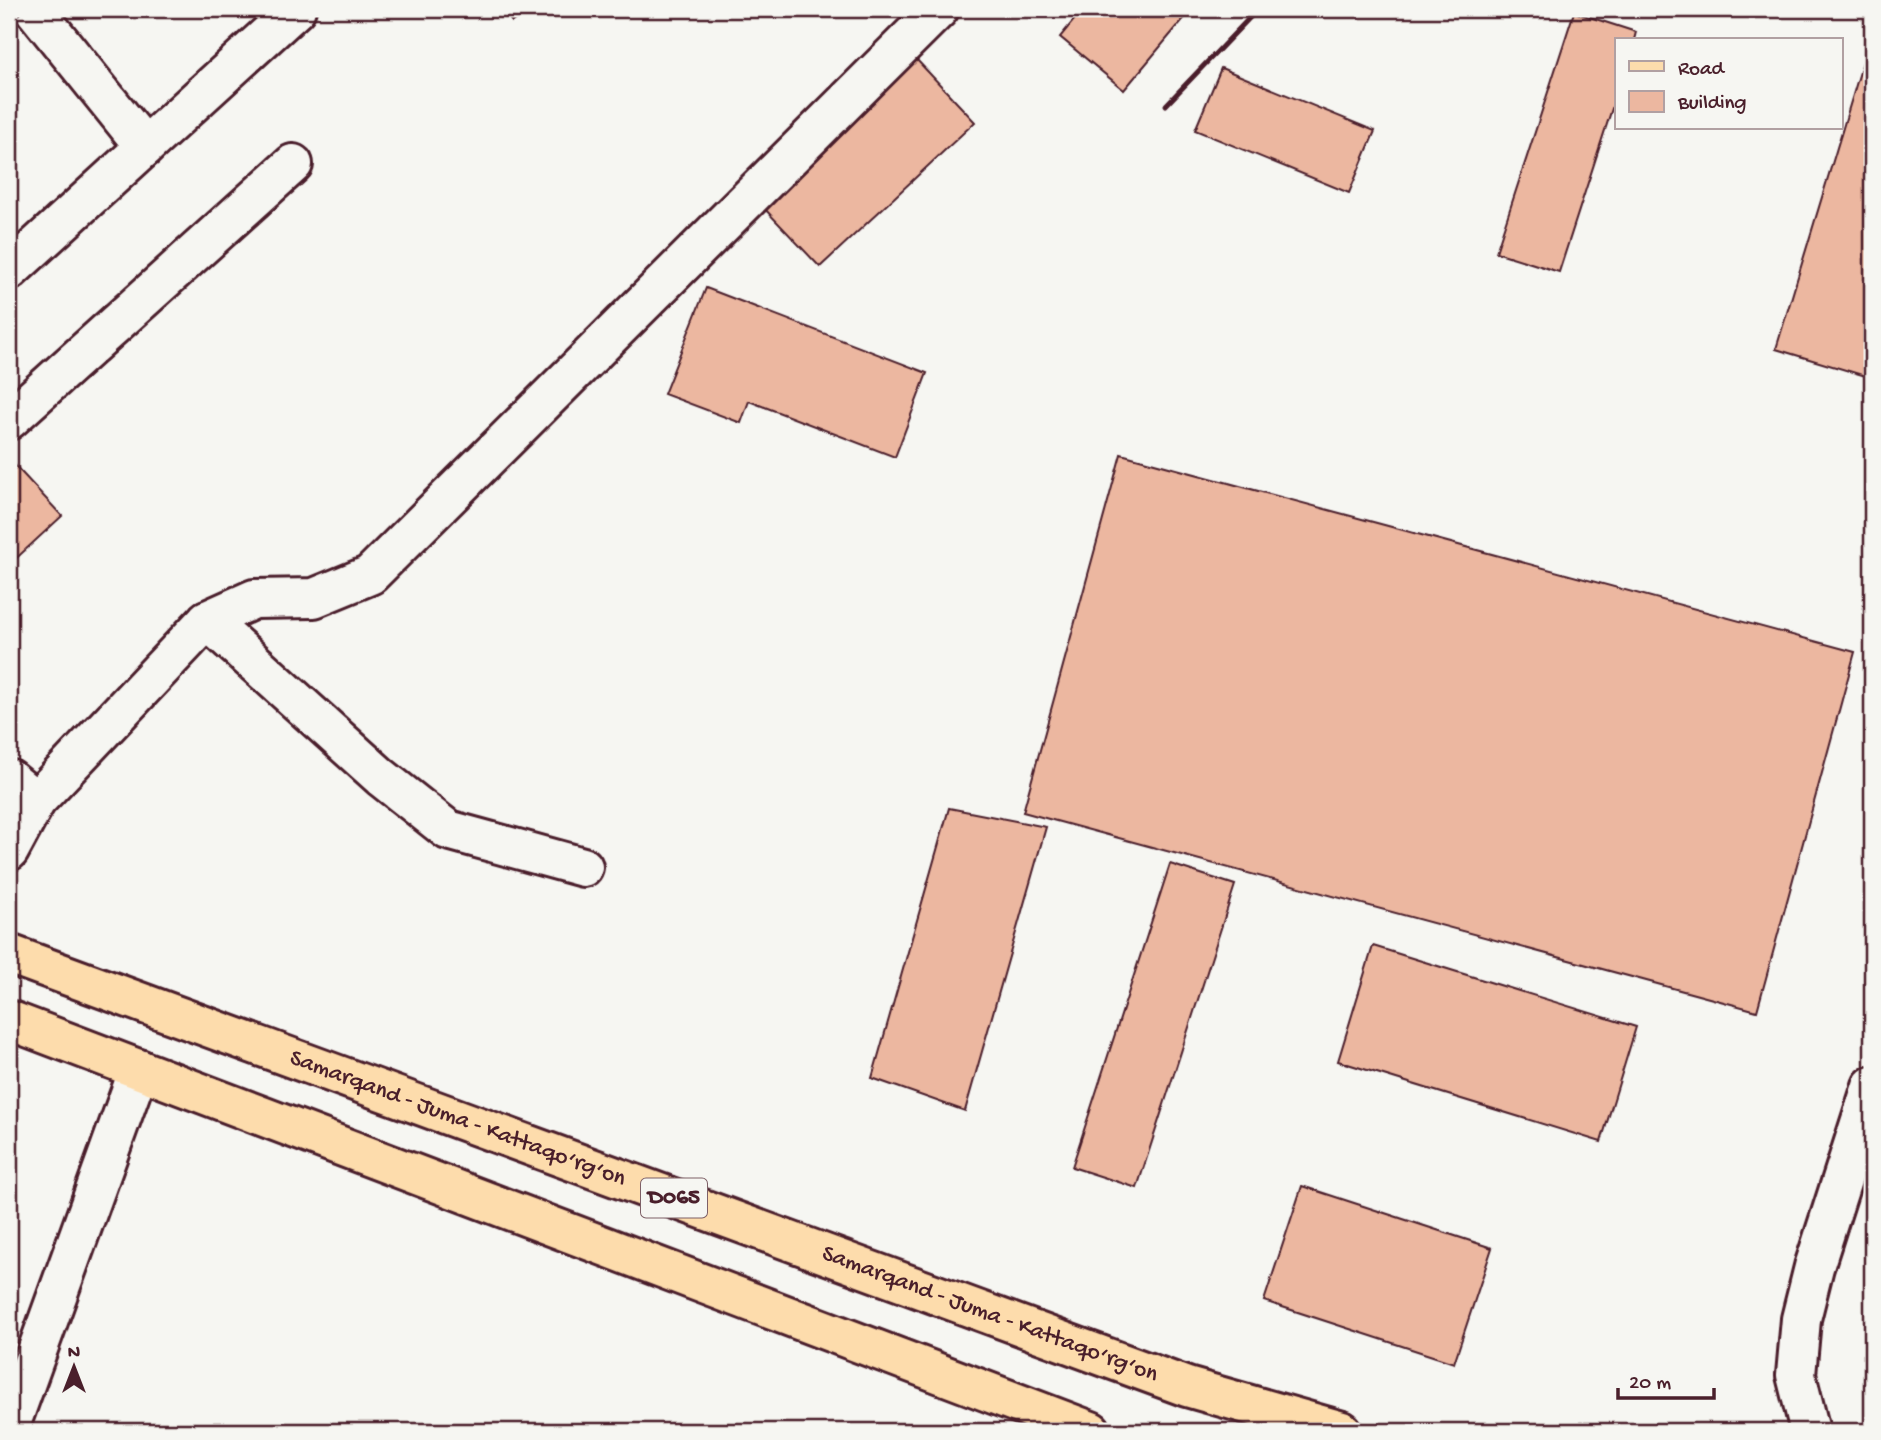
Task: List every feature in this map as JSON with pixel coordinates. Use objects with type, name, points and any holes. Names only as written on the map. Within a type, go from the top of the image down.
[{"type":"main road","name":"Samarqand - Juma - Kattaqo‘rg‘on","points":[[9,954],[1187,1387],[1342,1431]]},
{"type":"main road","points":[[9,1020],[1091,1431]]},
{"type":"street","points":[[34,9],[145,147]]},
{"type":"street","points":[[9,271],[296,9]]},
{"type":"street","points":[[9,851],[22,790],[208,620],[254,599],[314,598],[370,575],[939,9]]},
{"type":"street","points":[[9,420],[293,164]]},
{"type":"street","points":[[208,620],[381,778],[448,830],[583,867]]},
{"type":"street","points":[[9,1429],[139,1069]]},
{"type":"street","points":[[1810,1431],[1796,1376],[1801,1319],[1814,1267],[1872,1086]]},
{"type":"building","points":[[501,9],[529,9],[512,22]]},
{"type":"building","points":[[1083,9],[1192,9],[1124,90],[1060,37]]},
{"type":"building","points":[[1574,12],[1636,32],[1634,38],[1615,38],[1615,99],[1559,272],[1496,252]]},
{"type":"building","points":[[1872,32],[1872,378],[1776,349]]},
{"type":"building","points":[[916,59],[975,122],[820,267],[761,205]]},
{"type":"building","points":[[1221,68],[1375,131],[1349,193],[1195,130]]},
{"type":"building","points":[[706,288],[927,373],[895,457],[749,401],[741,423],[664,394]]},
{"type":"building","points":[[1121,454],[1855,652],[1757,1011],[1023,812]]},
{"type":"building","points":[[9,459],[62,516],[9,565]]},
{"type":"building","points":[[949,808],[1046,827],[965,1111],[872,1078]]},
{"type":"building","points":[[1170,864],[1235,885],[1137,1188],[1072,1167]]},
{"type":"building","points":[[1373,946],[1636,1027],[1601,1142],[1338,1061]]},
{"type":"building","points":[[1302,1186],[1492,1248],[1454,1363],[1264,1301]]},
{"type":"railway","points":[[9,22],[23,9]]},
{"type":"railway","points":[[1166,105],[1258,9]]}]
